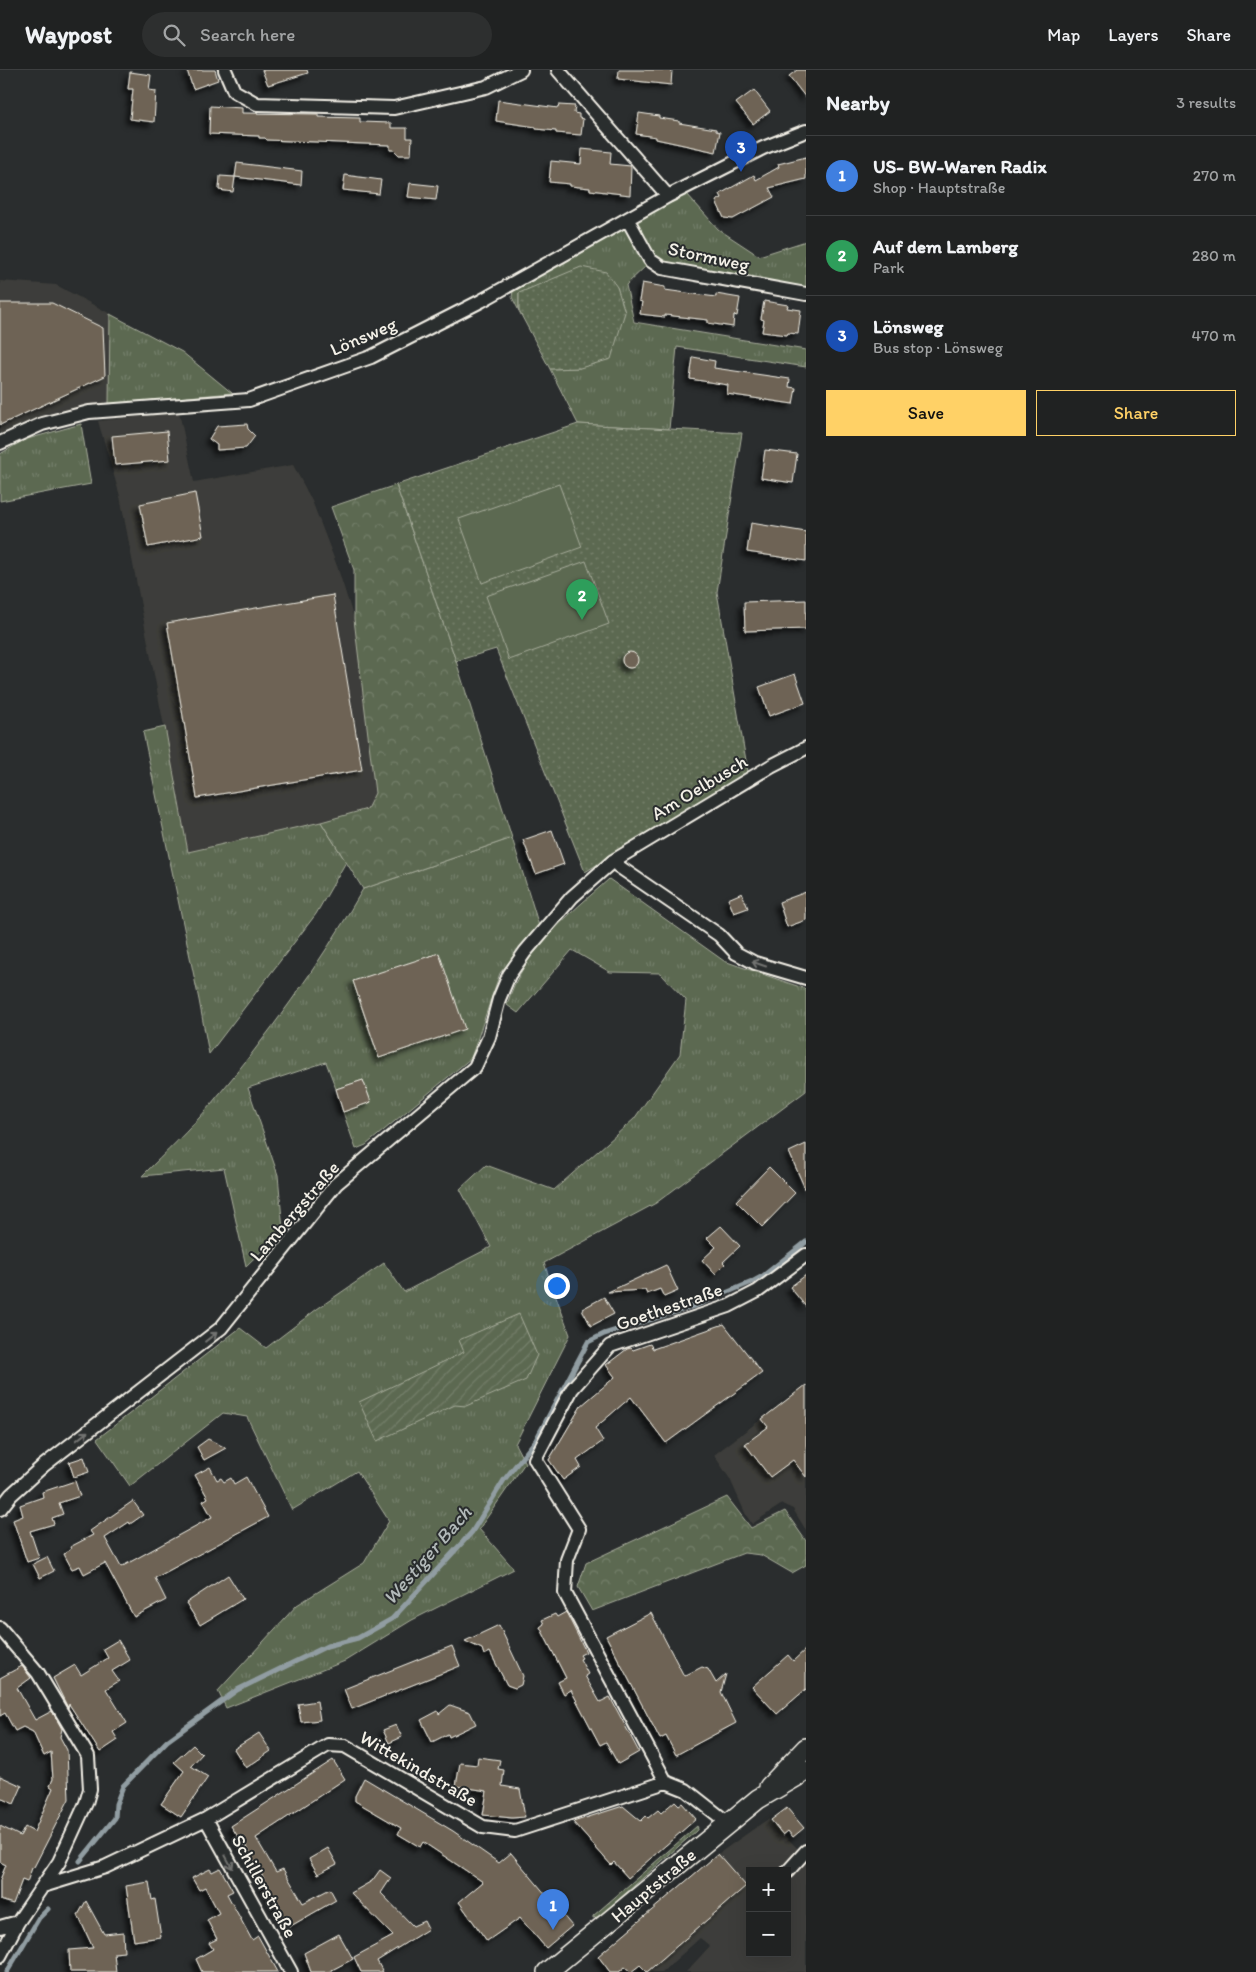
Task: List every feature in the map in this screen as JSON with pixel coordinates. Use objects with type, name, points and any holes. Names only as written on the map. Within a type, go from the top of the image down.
[{"type":"main road","name":"Hauptstraße","points":[[547,1972],[758,1799],[806,1748]]},
{"type":"main road","name":"Hauptstraße","points":[[758,1799],[806,1771]]},
{"type":"street","points":[[225,70],[234,91],[257,104],[394,108],[486,87],[521,70]]},
{"type":"street","points":[[558,70],[668,196]]},
{"type":"street","name":"Lönsweg","points":[[0,443],[42,424],[89,412],[249,400],[371,356],[481,301],[668,196],[763,148],[806,131]]},
{"type":"street","name":"Stormweg","points":[[628,220],[650,260],[662,268],[806,294]]},
{"type":"street","name":"Am Oelbusch","points":[[613,861],[762,771],[806,748]]},
{"type":"street","points":[[613,861],[719,935],[736,953],[755,963],[806,978]]},
{"type":"street","name":"Lambergstraße","points":[[0,1509],[11,1495],[43,1466],[221,1328],[336,1184],[475,1067],[489,1037],[499,999],[509,975],[525,952],[572,897],[613,861]]},
{"type":"street","name":"Goethestraße","points":[[666,1782],[566,1593],[567,1560],[579,1529],[535,1459],[572,1389],[610,1346],[729,1306],[758,1292],[806,1255]]},
{"type":"street","points":[[0,1628],[38,1673],[88,1756],[90,1789],[86,1803],[59,1862],[18,1922],[0,1956]]},
{"type":"street","name":"Wittekindstraße","points":[[43,1886],[105,1867],[206,1819],[328,1745],[344,1746],[483,1827],[515,1831],[666,1782]]},
{"type":"street","points":[[666,1782],[686,1790],[728,1823]]},
{"type":"street","name":"Schillerstraße","points":[[206,1819],[291,1972]]},
{"type":"street","points":[[791,1868],[806,1851]]},
{"type":"street","points":[[0,1927],[18,1922]]},
{"type":"shaded area","points":[[0,281],[56,285],[182,352],[232,393],[85,406],[25,423],[0,434]]},
{"type":"shaded area","points":[[179,412],[194,482],[293,465],[312,501],[337,566],[354,619],[375,793],[367,809],[321,822],[188,852],[120,496],[98,421]]},
{"type":"shaded area","points":[[806,1385],[806,1530],[793,1509],[782,1504],[752,1524],[730,1479],[714,1455]]},
{"type":"shaded area","points":[[768,1819],[806,1857],[806,1972],[686,1972],[710,1946],[700,1938],[662,1972],[646,1972],[620,1939],[718,1854]]},
{"type":"green space","points":[[687,194],[718,229],[759,256],[806,241],[806,289],[664,264],[652,257],[634,222]]},
{"type":"green space","points":[[627,225],[648,264],[626,285],[634,322],[806,350],[806,367],[677,347],[669,429],[578,424],[550,369],[580,368],[519,293],[519,311],[512,297],[514,286]]},
{"type":"green space","points":[[581,267],[606,272],[617,287],[625,312],[611,359],[580,368],[550,369],[519,311],[519,293]]},
{"type":"green space","points":[[110,314],[182,352],[232,393],[109,404]]},
{"type":"green space","points":[[81,424],[91,484],[0,501],[0,454],[24,440]]},
{"type":"green space","points":[[578,424],[742,433],[717,592],[748,772],[585,872],[496,649],[456,661],[396,485]]},
{"type":"green space","points":[[559,484],[582,547],[482,583],[459,519]]},
{"type":"green space","points":[[396,485],[456,661],[512,838],[363,889],[321,822],[367,809],[375,793],[354,619],[354,570],[331,507]]},
{"type":"green space","points":[[586,561],[609,624],[509,660],[486,596]]},
{"type":"green space","points":[[165,727],[188,852],[321,822],[346,862],[316,914],[209,1054],[143,732]]},
{"type":"green space","points":[[512,838],[539,926],[500,973],[471,1058],[366,1145],[356,1149],[343,1112],[371,1102],[363,1080],[336,1089],[326,1062],[248,1088],[278,1175],[283,1230],[246,1266],[224,1168],[142,1176],[195,1123],[252,1053],[292,1000],[329,946],[363,889]]},
{"type":"green space","points":[[609,879],[724,961],[806,989],[806,1091],[656,1203],[544,1263],[570,1335],[515,1444],[525,1463],[479,1529],[514,1569],[412,1620],[345,1661],[226,1708],[218,1691],[297,1605],[364,1563],[389,1521],[357,1471],[292,1510],[247,1417],[223,1413],[130,1486],[97,1439],[240,1328],[266,1348],[317,1309],[384,1263],[404,1292],[491,1247],[460,1189],[486,1165],[554,1190],[634,1119],[680,1054],[686,1000],[660,973],[610,972],[572,950],[518,1013],[507,1005],[514,986],[535,951],[563,920]]},
{"type":"green space","points":[[519,1314],[537,1355],[526,1380],[466,1406],[455,1405],[377,1441],[359,1402],[464,1352],[459,1340]]},
{"type":"green space","points":[[727,1497],[751,1528],[785,1511],[806,1541],[806,1565],[792,1573],[761,1555],[744,1553],[592,1611],[578,1587],[586,1563]]},
{"type":"green space","points":[[697,1826],[696,1831],[600,1916],[593,1918],[593,1916]]},
{"type":"building","points":[[187,70],[215,70],[218,80],[193,89]]},
{"type":"building","points":[[262,70],[307,70],[308,73],[268,85]]},
{"type":"building","points":[[619,70],[672,70],[671,85],[618,79]]},
{"type":"building","points":[[797,70],[806,70],[806,98],[789,76]]},
{"type":"building","points":[[130,72],[151,75],[149,90],[156,91],[154,122],[130,119],[133,89],[128,89]]},
{"type":"building","points":[[754,90],[770,111],[753,124],[736,103]]},
{"type":"building","points":[[498,100],[558,108],[559,105],[575,106],[574,113],[579,114],[579,118],[583,119],[581,135],[556,133],[556,131],[536,129],[536,127],[496,121]]},
{"type":"building","points":[[210,106],[242,108],[242,113],[318,114],[318,117],[360,118],[360,122],[391,123],[391,128],[407,128],[407,138],[412,138],[411,155],[399,155],[394,150],[390,150],[390,145],[267,140],[259,138],[259,136],[209,134]]},
{"type":"building","points":[[639,113],[679,121],[679,123],[716,129],[716,131],[720,132],[716,152],[636,134]]},
{"type":"building","points":[[582,149],[611,152],[610,164],[631,166],[630,195],[549,182],[551,161],[581,164]]},
{"type":"building","points":[[806,157],[806,179],[769,188],[774,197],[733,219],[724,218],[716,201],[722,198],[720,194],[754,175],[756,180],[779,167],[778,164]]},
{"type":"building","points":[[237,163],[302,171],[301,185],[235,177]]},
{"type":"building","points":[[345,175],[381,180],[379,194],[343,190]]},
{"type":"building","points":[[220,176],[235,177],[233,192],[219,190]]},
{"type":"building","points":[[410,183],[438,186],[436,200],[408,197]]},
{"type":"building","points":[[642,283],[665,287],[665,290],[716,297],[716,294],[740,298],[737,316],[734,315],[733,327],[708,323],[708,320],[640,314],[642,302],[639,301]]},
{"type":"building","points":[[764,301],[788,305],[787,308],[801,310],[798,334],[788,333],[787,335],[762,332],[764,320],[761,319]]},
{"type":"building","points":[[0,303],[52,303],[103,328],[105,376],[0,425]]},
{"type":"building","points":[[693,357],[715,361],[714,368],[790,379],[789,387],[796,388],[793,404],[727,394],[728,385],[690,379]]},
{"type":"building","points":[[247,424],[248,429],[255,436],[246,448],[217,450],[217,445],[209,439],[217,426]]},
{"type":"building","points":[[167,431],[170,460],[115,465],[112,436]]},
{"type":"building","points":[[765,450],[797,454],[793,483],[761,478]]},
{"type":"building","points":[[195,493],[203,536],[148,547],[140,504]]},
{"type":"building","points":[[751,523],[806,532],[806,561],[747,552]]},
{"type":"building","points":[[333,595],[362,770],[197,798],[167,623]]},
{"type":"building","points":[[806,600],[806,629],[745,631],[744,602]]},
{"type":"building","points":[[630,652],[636,654],[638,660],[636,666],[630,668],[624,666],[622,660],[624,654]]},
{"type":"building","points":[[795,674],[805,703],[769,716],[759,687]]},
{"type":"building","points":[[552,830],[564,864],[536,874],[523,840]]},
{"type":"building","points":[[806,892],[806,920],[787,927],[779,902]]},
{"type":"building","points":[[742,893],[748,908],[734,913],[728,899]]},
{"type":"building","points":[[439,953],[465,1029],[379,1058],[353,981]]},
{"type":"building","points":[[363,1080],[371,1102],[343,1112],[336,1089]]},
{"type":"building","points":[[806,1144],[806,1191],[789,1152]]},
{"type":"building","points":[[769,1167],[795,1193],[762,1227],[736,1201]]},
{"type":"building","points":[[721,1226],[740,1246],[723,1262],[725,1264],[715,1274],[702,1260],[716,1247],[707,1238]]},
{"type":"building","points":[[666,1265],[678,1291],[664,1297],[660,1289],[647,1294],[645,1290],[608,1292]]},
{"type":"building","points":[[806,1275],[806,1307],[790,1287]]},
{"type":"building","points":[[604,1297],[614,1314],[591,1326],[582,1309]]},
{"type":"building","points":[[724,1324],[762,1373],[666,1443],[631,1397],[595,1428],[603,1441],[577,1460],[581,1467],[563,1480],[549,1460],[581,1406],[615,1377],[606,1365],[627,1349],[631,1348],[633,1350],[650,1344],[653,1349]]},
{"type":"building","points":[[806,1385],[806,1477],[793,1460],[770,1477],[745,1444],[768,1427],[762,1419]]},
{"type":"building","points":[[208,1439],[226,1448],[204,1460],[197,1447]]},
{"type":"building","points":[[84,1457],[89,1472],[74,1477],[69,1462]]},
{"type":"building","points":[[210,1467],[217,1480],[221,1478],[224,1482],[231,1478],[234,1484],[246,1477],[268,1517],[155,1578],[166,1600],[134,1617],[105,1563],[84,1574],[80,1566],[72,1569],[64,1554],[71,1549],[70,1547],[93,1535],[90,1531],[133,1501],[143,1515],[105,1538],[121,1567],[212,1517],[203,1501],[208,1498],[195,1475]]},
{"type":"building","points":[[75,1481],[80,1496],[59,1503],[63,1514],[52,1518],[54,1524],[30,1531],[39,1558],[27,1562],[13,1520],[23,1516],[20,1505],[43,1497],[42,1492]]},
{"type":"building","points":[[47,1557],[54,1571],[40,1578],[33,1564]]},
{"type":"building","points":[[228,1575],[243,1599],[200,1625],[186,1603]]},
{"type":"building","points":[[566,1612],[586,1652],[580,1655],[582,1658],[580,1659],[588,1674],[585,1676],[600,1702],[610,1697],[639,1752],[618,1764],[606,1742],[600,1745],[571,1690],[564,1694],[558,1682],[566,1678],[540,1627],[544,1624],[542,1620],[555,1614],[557,1617]]},
{"type":"building","points":[[651,1613],[684,1676],[702,1667],[708,1669],[716,1683],[726,1674],[721,1692],[736,1723],[676,1755],[666,1736],[660,1739],[606,1636]]},
{"type":"building","points":[[499,1625],[523,1676],[521,1685],[515,1688],[507,1685],[490,1652],[484,1655],[482,1649],[465,1641]]},
{"type":"building","points":[[118,1640],[130,1660],[112,1671],[119,1681],[106,1689],[127,1723],[113,1732],[118,1740],[100,1752],[69,1704],[68,1708],[53,1678],[75,1665],[81,1675],[108,1658],[103,1649]]},
{"type":"building","points":[[452,1646],[460,1666],[352,1709],[344,1689]]},
{"type":"building","points":[[806,1649],[806,1689],[777,1714],[752,1687],[788,1655],[793,1661]]},
{"type":"building","points":[[22,1666],[31,1678],[17,1688],[35,1720],[52,1711],[62,1729],[60,1737],[67,1750],[69,1799],[32,1868],[27,1882],[22,1880],[13,1904],[0,1900],[0,1880],[6,1865],[0,1862],[0,1826],[20,1836],[25,1827],[34,1832],[53,1788],[50,1786],[53,1779],[51,1752],[44,1756],[33,1732],[23,1727],[15,1731],[5,1713],[0,1716],[0,1678]]},
{"type":"building","points":[[317,1701],[320,1720],[301,1722],[298,1704]]},
{"type":"building","points":[[450,1705],[470,1712],[476,1724],[449,1737],[448,1734],[432,1742],[421,1720],[438,1711],[439,1714]]},
{"type":"building","points":[[396,1725],[402,1737],[389,1743],[383,1730]]},
{"type":"building","points":[[259,1733],[271,1751],[246,1768],[234,1749]]},
{"type":"building","points":[[193,1745],[202,1754],[191,1766],[208,1777],[181,1817],[161,1804],[184,1771],[174,1762]]},
{"type":"building","points":[[478,1757],[500,1760],[498,1769],[504,1770],[502,1786],[520,1789],[525,1817],[512,1818],[483,1815],[487,1791],[456,1786],[460,1763],[477,1765]]},
{"type":"building","points":[[333,1760],[345,1779],[256,1838],[276,1872],[283,1869],[303,1903],[330,1889],[336,1900],[289,1927],[262,1880],[264,1879],[246,1845],[244,1846],[231,1826]]},
{"type":"building","points":[[0,1776],[22,1786],[14,1804],[0,1798]]},
{"type":"building","points":[[364,1778],[453,1831],[499,1863],[511,1853],[572,1926],[546,1948],[520,1918],[487,1941],[459,1902],[483,1882],[423,1842],[420,1847],[398,1834],[401,1828],[355,1801],[355,1796]]},
{"type":"building","points":[[675,1801],[679,1805],[682,1803],[696,1819],[628,1878],[614,1862],[611,1865],[573,1822],[623,1806],[641,1821],[658,1810],[661,1813]]},
{"type":"building","points":[[787,1808],[804,1828],[793,1837],[788,1831],[783,1835],[771,1820]]},
{"type":"building","points":[[328,1848],[337,1864],[318,1874],[309,1859]]},
{"type":"building","points":[[718,1854],[746,1886],[647,1972],[640,1965],[631,1972],[625,1967],[619,1972],[610,1972],[598,1956]]},
{"type":"building","points":[[220,1868],[233,1891],[227,1894],[252,1940],[258,1936],[278,1972],[202,1972],[196,1959],[213,1949],[209,1943],[217,1939],[207,1920],[219,1913],[205,1887],[199,1890],[192,1878],[210,1869],[212,1872]]},
{"type":"building","points":[[380,1870],[391,1878],[381,1893],[413,1926],[424,1921],[428,1929],[377,1961],[383,1972],[361,1972],[354,1957],[393,1936],[351,1893],[372,1881]]},
{"type":"building","points":[[149,1882],[152,1900],[155,1899],[161,1937],[134,1941],[126,1886]]},
{"type":"building","points":[[86,1901],[104,1934],[123,1932],[124,1952],[114,1953],[116,1972],[70,1972],[69,1950],[93,1948],[78,1915]]},
{"type":"building","points":[[339,1934],[353,1959],[328,1972],[311,1972],[304,1953]]},
{"type":"waterway","name":"Westiger Bach","points":[[80,1861],[115,1818],[116,1804],[123,1786],[167,1741],[237,1690],[327,1646],[358,1638],[392,1619],[472,1532],[504,1480],[536,1440],[588,1342],[604,1334],[697,1305],[752,1282],[763,1276],[806,1242]]},
{"type":"waterway","name":"Westiger Bach","points":[[7,1972],[39,1918],[48,1909]]},
{"type":"place","name":"Lönsweg","points":[[741,172]]},
{"type":"place","name":"Auf dem Lamberg","points":[[582,620]]},
{"type":"place","name":"US- BW-Waren Radix","points":[[553,1930]]}]
